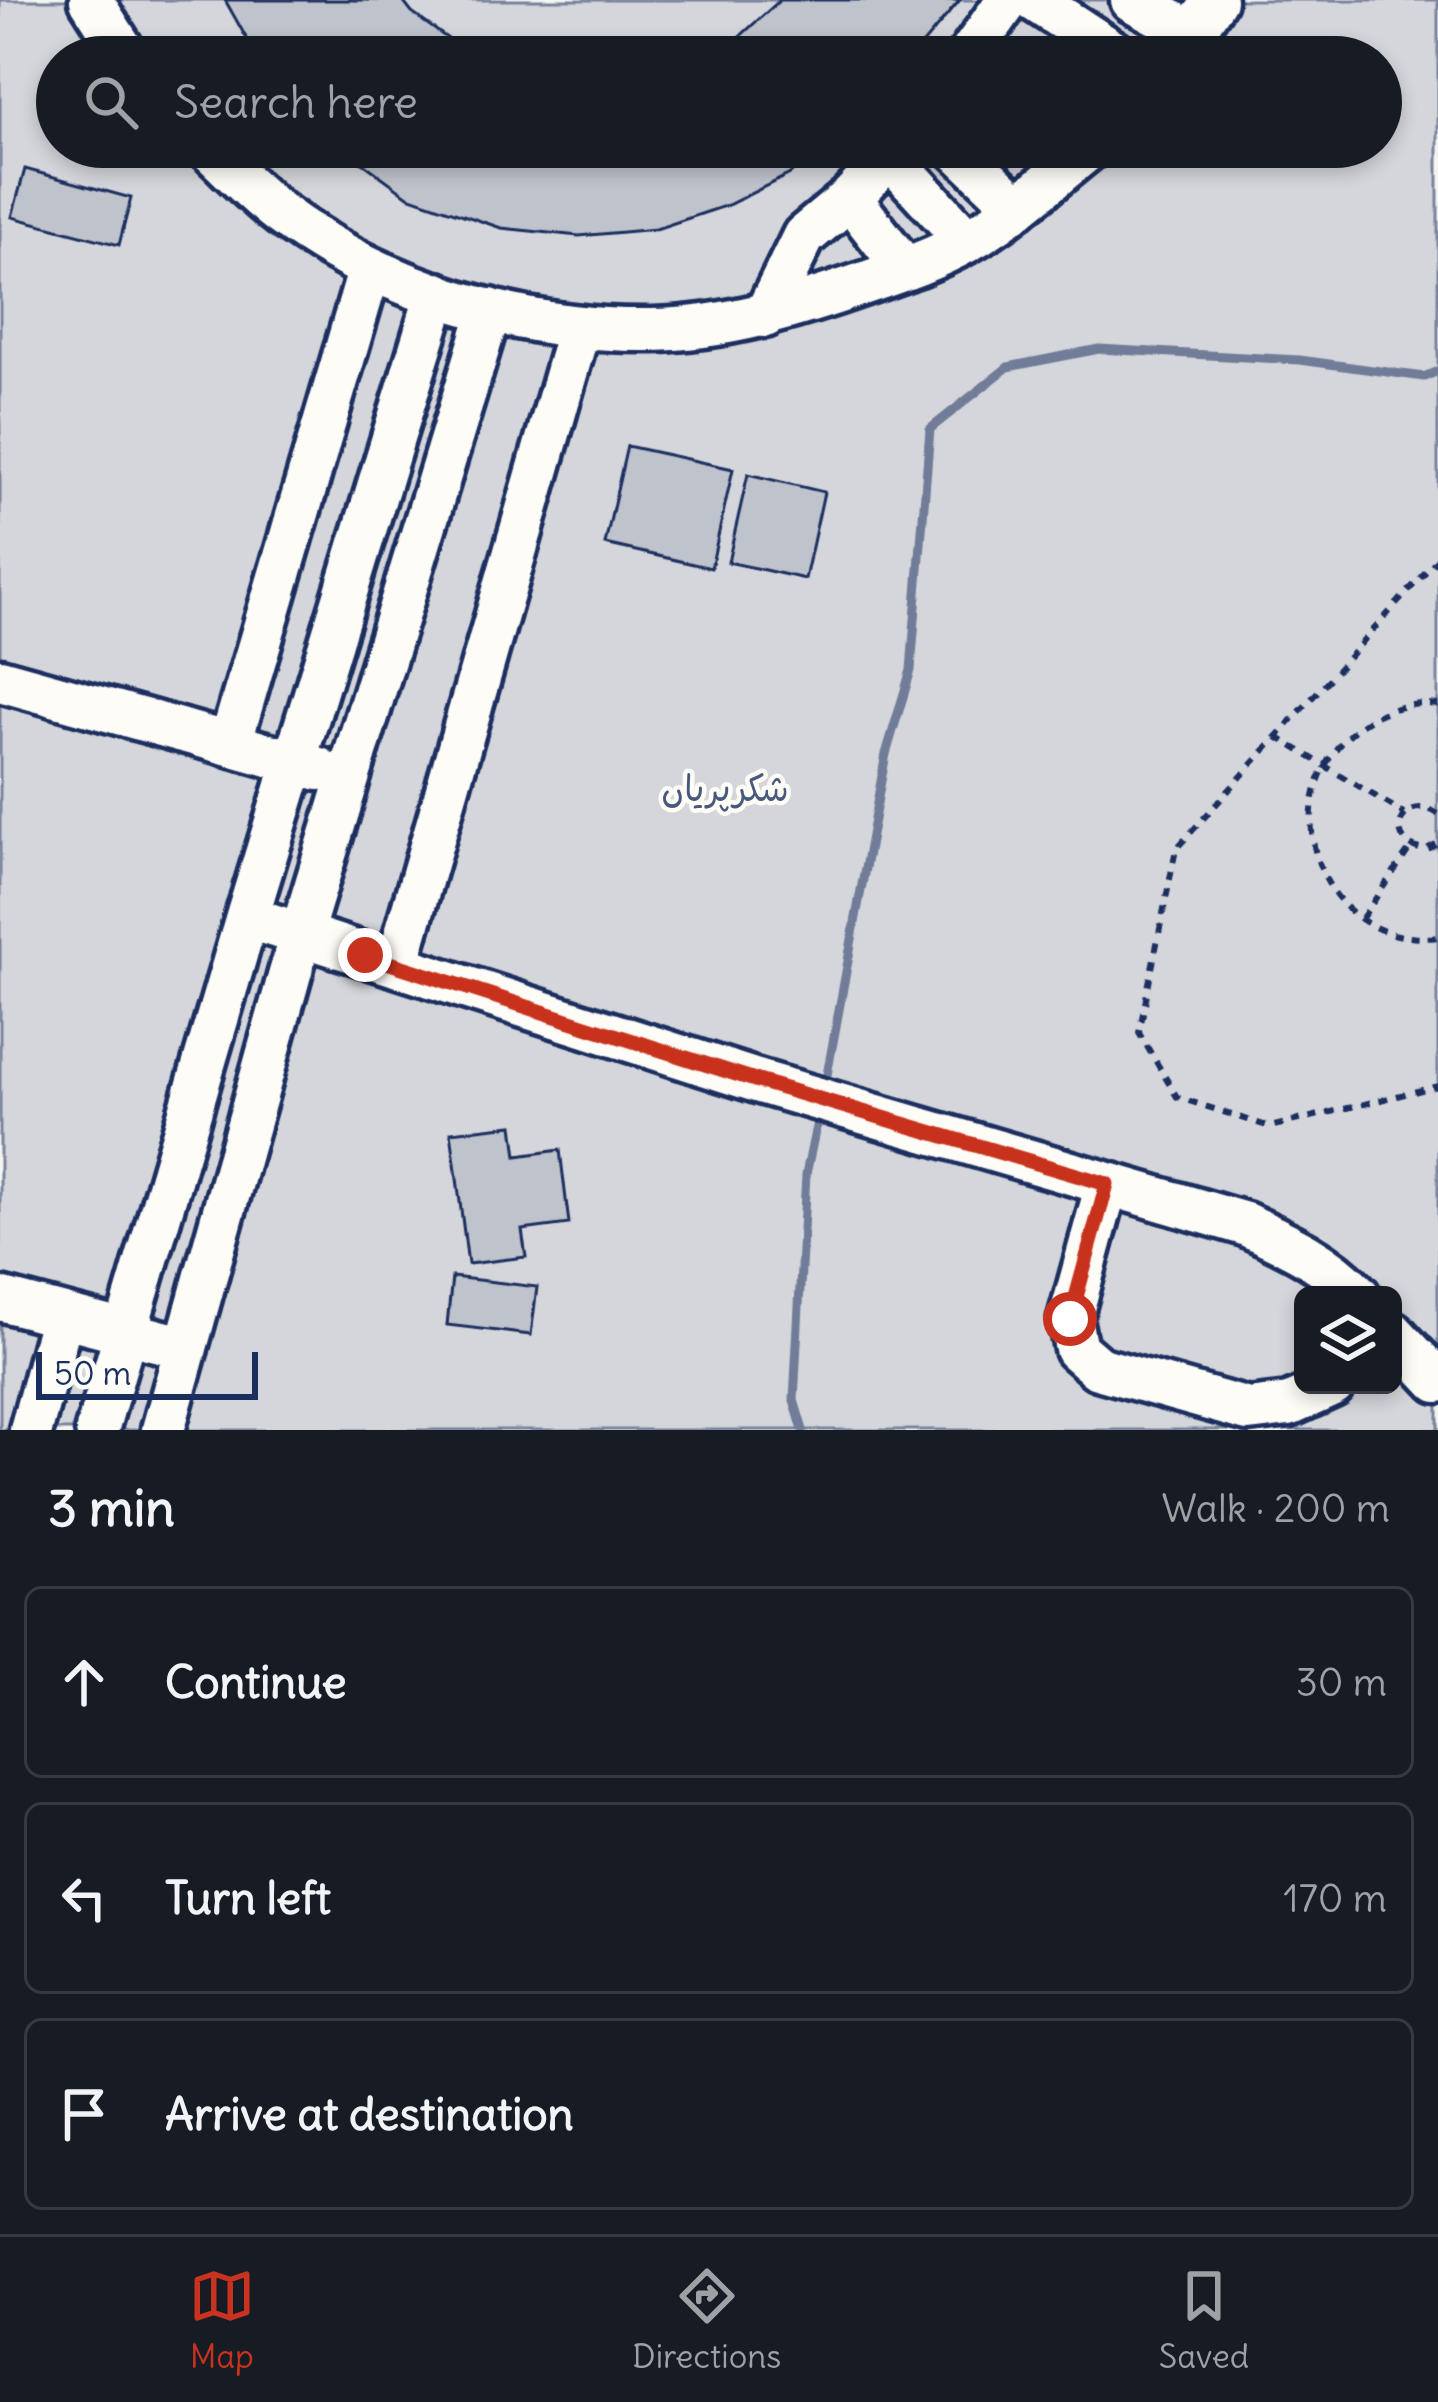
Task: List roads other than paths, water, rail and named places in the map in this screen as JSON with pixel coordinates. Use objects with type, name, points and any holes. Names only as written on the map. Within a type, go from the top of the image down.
[{"type":"street","points":[[91,0],[114,36]]},
{"type":"street","points":[[995,36],[1008,0]]},
{"type":"street","points":[[1034,0],[1089,36]]},
{"type":"street","points":[[1132,0],[1194,22]]},
{"type":"street","points":[[230,168],[281,215],[370,268],[436,294],[579,328],[655,331],[765,316],[905,269],[967,241],[1018,207],[1054,168]]},
{"type":"street","points":[[765,316],[804,236],[879,168]]},
{"type":"street","points":[[908,168],[967,241]]},
{"type":"street","points":[[977,168],[1018,207]]},
{"type":"street","points":[[850,198],[905,269]]},
{"type":"street","points":[[230,744],[370,268]]},
{"type":"street","points":[[97,1430],[436,294]]},
{"type":"street","points":[[163,1430],[301,934],[490,310]]},
{"type":"street","points":[[397,965],[579,328]]},
{"type":"street","points":[[0,680],[349,778]]},
{"type":"street","points":[[247,917],[758,1081],[1245,1225],[1293,1245],[1349,1286]]},
{"type":"street","points":[[1107,1184],[1070,1319],[1076,1349],[1098,1368],[1248,1410],[1289,1405],[1313,1394]]},
{"type":"street","points":[[0,1299],[186,1348]]},
{"type":"street","points":[[31,1430],[62,1316]]},
{"type":"street","points":[[1402,1345],[1438,1381]]},
{"type":"waterway","points":[[825,1086],[886,754],[911,670],[930,429],[1008,367],[1099,349],[1300,360],[1424,377],[1438,371]]},
{"type":"waterway","points":[[803,1430],[794,1400],[806,1174],[820,1108]]},
{"type":"park label","name":"شکرپریاں","points":[[725,788]]}]
